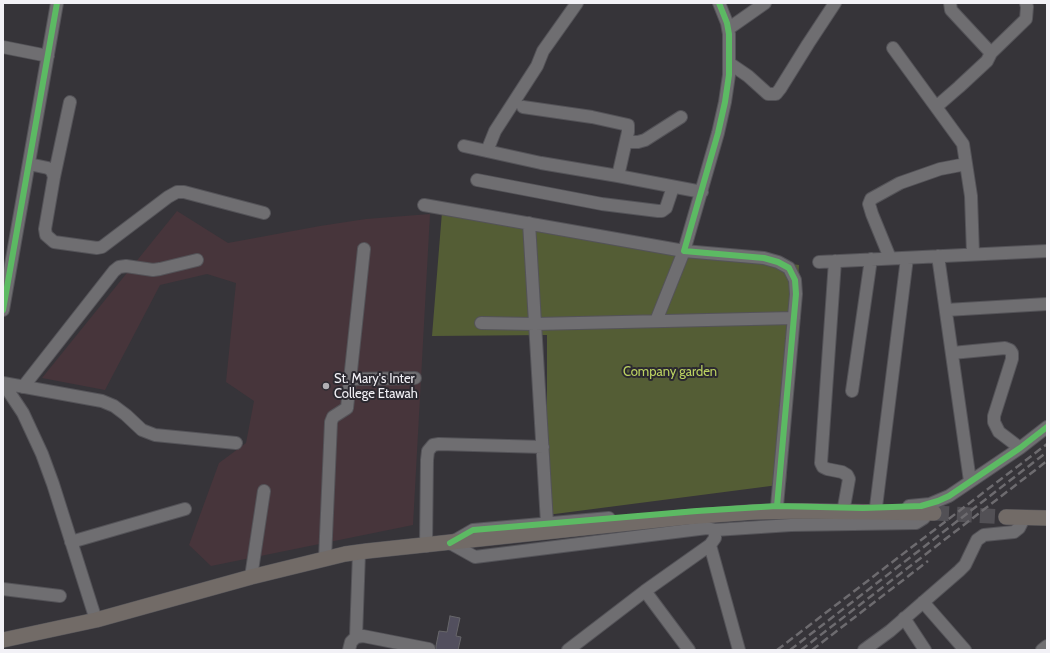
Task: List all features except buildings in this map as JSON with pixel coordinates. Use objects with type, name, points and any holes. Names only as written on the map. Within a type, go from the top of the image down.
[{"type":"main road","points":[[3,640],[96,620],[251,576],[359,552],[686,517],[754,512],[802,511],[931,513]]},
{"type":"main road","points":[[1006,517],[1047,518]]},
{"type":"street","points":[[3,310],[58,3]]},
{"type":"street","points":[[487,151],[495,131],[537,66],[543,51],[577,3]]},
{"type":"street","points":[[656,321],[684,251],[702,192],[725,102],[729,63],[728,29],[719,3]]},
{"type":"street","points":[[728,29],[765,3]]},
{"type":"street","points":[[729,63],[748,76],[768,94],[776,94],[835,3]]},
{"type":"street","points":[[950,3],[951,10],[991,52]]},
{"type":"street","points":[[936,106],[959,87],[987,60],[991,52],[1026,19],[1026,3]]},
{"type":"street","points":[[3,47],[48,56]]},
{"type":"street","points":[[893,48],[963,144],[971,196],[972,254]]},
{"type":"street","points":[[70,102],[54,177],[45,229],[46,235],[54,242],[97,248],[102,247],[168,196],[177,192],[184,192],[264,213]]},
{"type":"street","points":[[523,107],[592,117],[626,124],[629,127],[618,176]]},
{"type":"street","points":[[626,142],[638,142],[645,140],[681,117]]},
{"type":"street","points":[[464,146],[541,163],[702,192]]},
{"type":"street","points":[[29,164],[48,168],[52,171],[54,177]]},
{"type":"street","points":[[890,258],[872,214],[869,204],[871,199],[900,183],[949,166],[966,164]]},
{"type":"street","points":[[477,180],[602,204],[658,211],[666,208],[673,187]]},
{"type":"street","points":[[424,205],[684,251],[764,258],[778,262],[789,268],[795,280],[796,294],[777,506]]},
{"type":"street","points":[[529,223],[548,523]]},
{"type":"street","points":[[325,559],[331,422],[333,417],[347,408],[364,249]]},
{"type":"street","points":[[819,262],[1047,251]]},
{"type":"street","points":[[938,256],[970,481]]},
{"type":"street","points":[[876,507],[907,258]]},
{"type":"street","points":[[852,391],[871,259]]},
{"type":"street","points":[[23,387],[114,271],[119,267],[126,266],[153,270],[197,260]]},
{"type":"street","points":[[835,261],[821,463],[823,467],[827,469],[847,475],[849,479],[844,507]]},
{"type":"street","points":[[946,310],[1047,304]]},
{"type":"street","points":[[481,323],[535,324],[794,318]]},
{"type":"street","points":[[952,353],[1006,348],[1010,350],[1012,353],[1012,359],[994,416],[994,422],[999,432],[1020,448]]},
{"type":"street","points":[[350,379],[415,378]]},
{"type":"street","points":[[3,383],[102,401],[114,406],[142,430],[154,435],[236,442]]},
{"type":"street","points":[[3,383],[22,414],[42,454],[96,620]]},
{"type":"street","points":[[450,543],[473,530],[696,511],[777,506],[921,506],[949,496],[1020,448],[1047,427]]},
{"type":"street","points":[[426,546],[427,460],[428,451],[433,445],[543,447]]},
{"type":"street","points":[[251,576],[264,491]]},
{"type":"street","points":[[71,542],[185,509]]},
{"type":"street","points":[[450,543],[475,557],[707,528],[715,530],[791,525],[916,523],[931,513]]},
{"type":"street","points":[[864,650],[923,602],[965,564],[977,540],[984,535],[1014,532],[1019,528],[1024,518]]},
{"type":"street","points":[[568,650],[645,591],[710,545],[715,538],[715,530]]},
{"type":"street","points":[[710,545],[739,650]]},
{"type":"street","points":[[356,637],[359,552]]},
{"type":"street","points":[[3,589],[60,596]]},
{"type":"street","points":[[645,591],[683,648]]},
{"type":"street","points":[[923,602],[965,650]]},
{"type":"street","points":[[904,618],[925,650]]},
{"type":"street","points":[[349,650],[351,642],[356,637],[363,636],[429,649]]},
{"type":"street","points":[[1042,650],[1047,646]]},
{"type":"shaded area","name":"St. Mary's Inter College Etawah","points":[[177,211],[228,243],[366,219],[430,214],[413,525],[211,566],[189,545],[219,463],[246,443],[254,401],[226,382],[236,283],[207,274],[160,285],[105,390],[42,378]]},
{"type":"green space","name":"Company garden","points":[[442,212],[533,227],[799,265],[786,484],[547,515],[547,335],[432,336]]},
{"type":"tunnel","points":[[934,513],[1006,517]]},
{"type":"railway","points":[[777,650],[1047,444]]},
{"type":"railway","points":[[790,650],[1047,452]]},
{"type":"railway","points":[[801,650],[1047,461]]},
{"type":"railway","points":[[812,650],[928,561]]},
{"type":"cycle path","points":[[3,310],[57,3]]},
{"type":"cycle path","points":[[719,3],[727,23],[729,34],[729,75],[718,133],[684,251],[764,258],[778,262],[789,268],[795,280],[796,294],[777,506]]},
{"type":"cycle path","points":[[450,543],[473,530],[697,511],[777,506],[863,508],[921,506],[949,496],[1020,448],[1047,427]]},
{"type":"place","name":"St. Mary's Inter College Etawah","points":[[326,386]]}]
